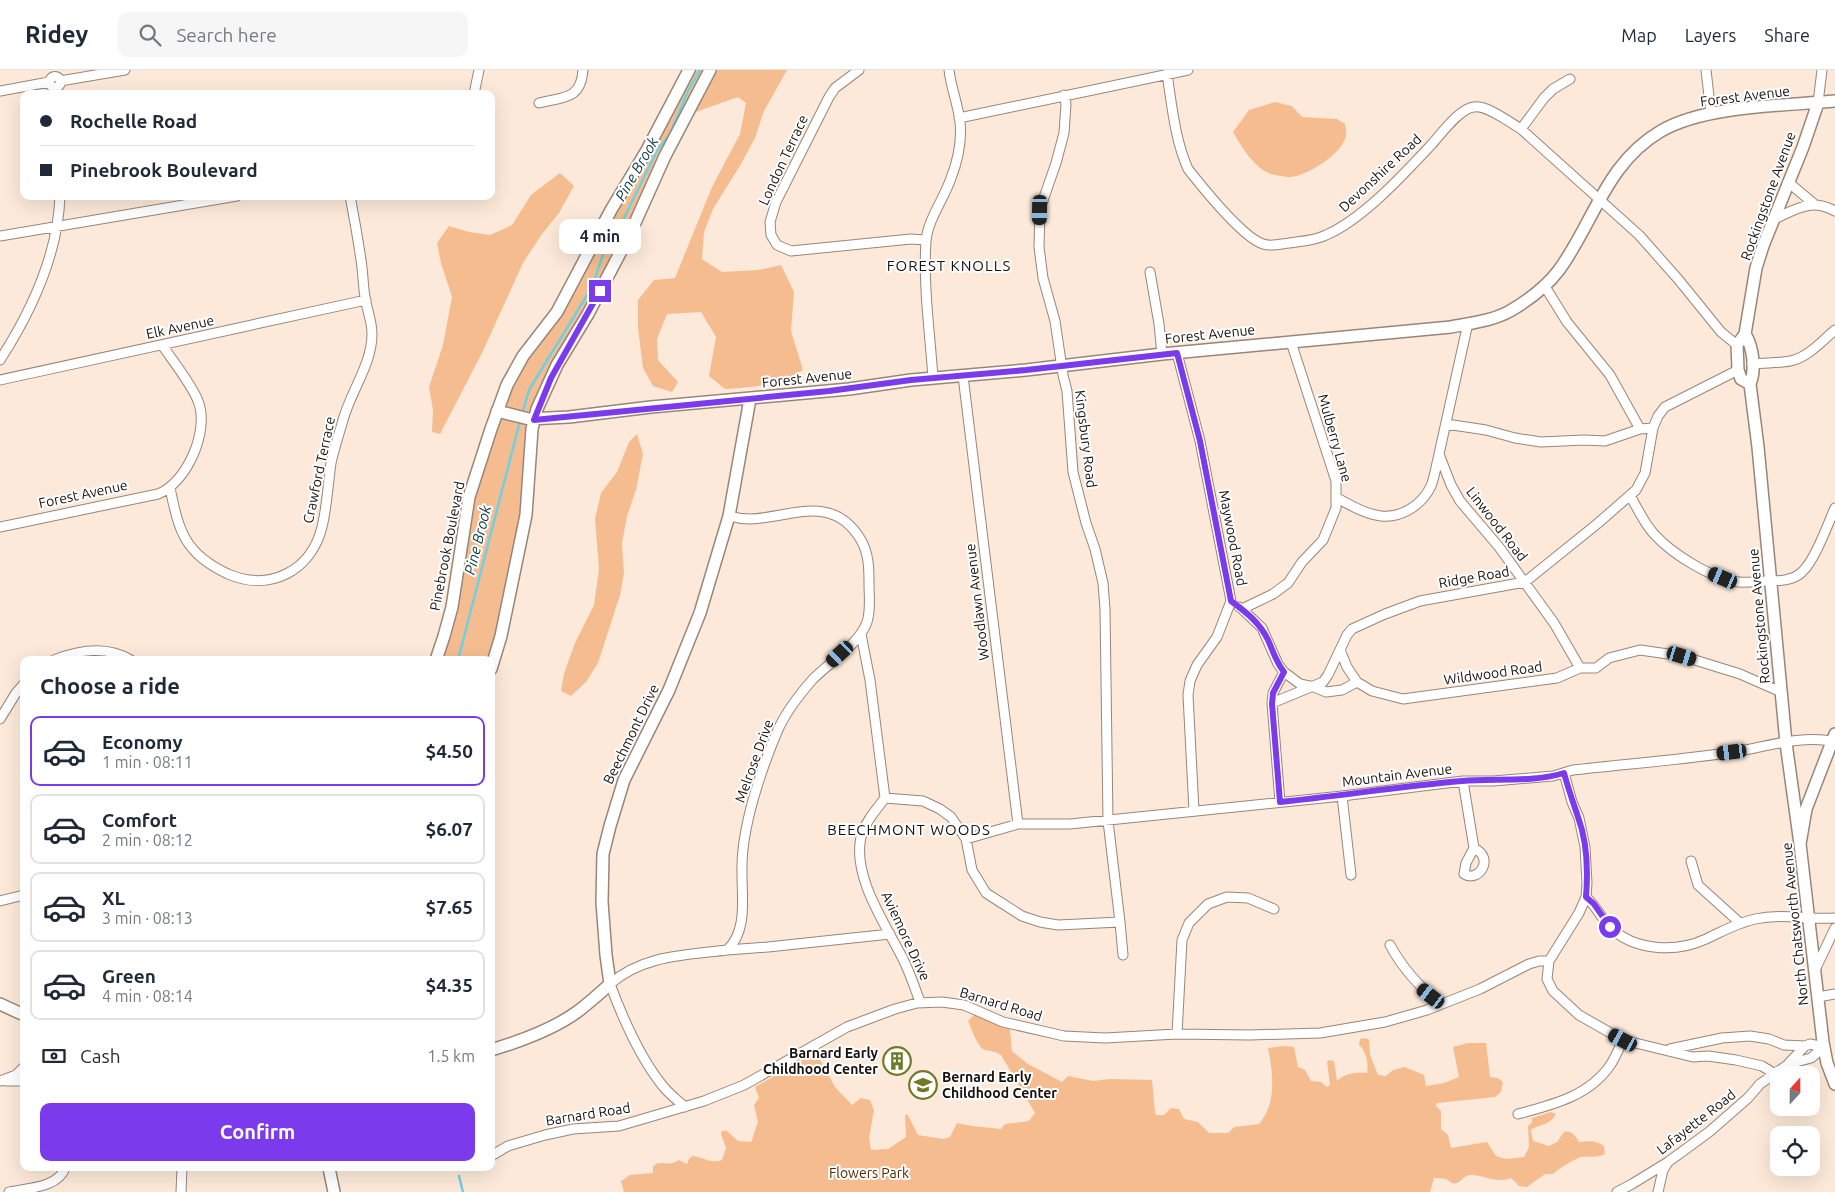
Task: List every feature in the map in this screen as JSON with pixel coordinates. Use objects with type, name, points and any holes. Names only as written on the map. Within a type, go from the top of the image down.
[{"type":"street","points":[[0,91],[125,70]]},
{"type":"street","points":[[475,90],[480,70]]},
{"type":"street","points":[[539,103],[576,92],[581,83],[583,70]]},
{"type":"street","name":"Pinebrook Boulevard","points":[[437,656],[452,607],[469,497],[497,412],[518,364],[560,308],[611,210],[650,144],[689,70]]},
{"type":"street","points":[[495,656],[501,636],[526,515],[534,420],[551,378],[600,291],[640,214],[668,150],[710,70]]},
{"type":"street","name":"London Terrace","points":[[859,70],[835,88],[821,113],[776,202],[770,222],[771,235],[777,245],[791,251],[911,239],[926,240]]},
{"type":"street","points":[[933,378],[926,288],[926,240],[951,180],[959,149],[959,118],[951,88],[949,70]]},
{"type":"street","points":[[959,118],[1188,70]]},
{"type":"street","points":[[1706,70],[1711,114]]},
{"type":"street","name":"Rockingstone Avenue","points":[[1737,345],[1745,334],[1756,268],[1818,103],[1822,70]]},
{"type":"street","name":"Devonshire Road","points":[[1167,74],[1175,123],[1188,169],[1212,198],[1251,238],[1262,244],[1272,246],[1314,240],[1341,228],[1365,209],[1410,167],[1457,116],[1468,108],[1479,106],[1521,129]]},
{"type":"street","points":[[1570,79],[1553,89],[1544,98],[1521,129],[1639,235],[1678,278],[1722,332],[1737,345],[1738,370],[1742,379],[1750,384]]},
{"type":"street","name":"Kingsbury Road","points":[[1064,95],[1066,104],[1064,133],[1040,210],[1039,247],[1043,278],[1055,321],[1061,366],[1067,391],[1073,472],[1086,523],[1096,549],[1103,582],[1108,821]]},
{"type":"street","name":"Forest Avenue","points":[[497,412],[534,420],[1468,324],[1508,312],[1524,302],[1544,285],[1558,271],[1575,245],[1599,198],[1615,175],[1645,142],[1674,124],[1711,114],[1835,101]]},
{"type":"street","points":[[1788,182],[1813,203],[1835,211]]},
{"type":"street","points":[[0,360],[30,307],[45,269],[57,226],[60,200]]},
{"type":"street","points":[[0,236],[213,200]]},
{"type":"street","name":"Crawford Terrace","points":[[170,488],[176,515],[186,542],[195,552],[221,570],[235,576],[259,582],[277,579],[303,561],[314,547],[322,528],[332,461],[347,407],[368,357],[371,345],[371,318],[366,300],[351,200]]},
{"type":"street","points":[[1774,219],[1813,203]]},
{"type":"street","points":[[1150,272],[1162,354]]},
{"type":"street","points":[[1544,285],[1568,322],[1610,375],[1640,429]]},
{"type":"street","name":"Elk Avenue","points":[[0,380],[366,300]]},
{"type":"street","points":[[1337,498],[1358,509],[1380,516],[1391,516],[1406,512],[1424,498],[1431,485],[1439,454],[1468,324]]},
{"type":"street","points":[[1752,364],[1780,363],[1796,360],[1835,330]]},
{"type":"street","name":"Rockingstone Avenue","points":[[1745,334],[1751,344],[1753,376],[1750,384],[1786,743],[1800,844]]},
{"type":"street","name":"Mulberry Lane","points":[[1242,609],[1273,594],[1288,583],[1302,562],[1323,540],[1332,522],[1337,498],[1336,481],[1291,342]]},
{"type":"street","points":[[162,345],[198,402],[201,420],[197,444],[181,475],[170,488]]},
{"type":"street","name":"Maywood Road","points":[[1177,353],[1200,441],[1231,601],[1217,637],[1197,665],[1190,681],[1188,695],[1194,811]]},
{"type":"street","points":[[1446,424],[1486,430],[1515,438],[1541,442],[1605,441],[1640,429],[1653,428],[1658,416],[1665,407],[1738,370]]},
{"type":"street","name":"Woodlawn Avenue","points":[[964,376],[1018,824]]},
{"type":"street","name":"Beechmont Drive","points":[[610,984],[602,914],[602,892],[604,854],[612,816],[624,780],[685,654],[708,589],[729,516],[750,399]]},
{"type":"street","name":"Ridge Road","points":[[1314,686],[1323,682],[1328,675],[1347,635],[1352,629],[1420,601],[1525,582],[1636,490],[1645,473],[1653,428]]},
{"type":"street","name":"Linwood Road","points":[[1439,454],[1451,485],[1460,501],[1499,547],[1525,582],[1554,623],[1580,668]]},
{"type":"street","name":"Forest Avenue","points":[[0,527],[158,494],[170,488]]},
{"type":"street","points":[[1630,495],[1654,535],[1688,560],[1723,578],[1740,582],[1771,581],[1793,578],[1801,574],[1809,564],[1835,508]]},
{"type":"street","name":"Melrose Drive","points":[[727,950],[737,936],[742,917],[742,864],[744,838],[749,814],[772,745],[787,712],[814,679],[861,634],[868,622],[869,613],[867,555],[860,539],[846,523],[834,515],[815,510],[802,510],[753,519],[729,516]]},
{"type":"street","points":[[1231,601],[1262,628],[1278,664],[1284,672],[1300,684],[1314,686],[1326,692],[1348,688],[1357,682],[1347,667],[1340,650]]},
{"type":"street","points":[[861,634],[870,680],[885,798],[913,799],[930,804],[951,817],[966,839],[972,870],[986,893],[1022,916],[1058,925],[1120,922]]},
{"type":"street","points":[[64,656],[74,652],[103,650],[120,656]]},
{"type":"street","name":"Wildwood Road","points":[[1357,682],[1372,691],[1403,699],[1557,678],[1580,668],[1596,668],[1609,658],[1640,650],[1682,656],[1740,674],[1781,692]]},
{"type":"street","points":[[1280,802],[1272,704],[1273,693],[1284,672]]},
{"type":"street","points":[[1272,704],[1314,686]]},
{"type":"street","points":[[0,719],[20,688]]},
{"type":"street","name":"Mountain Avenue","points":[[966,839],[1018,824],[1070,824],[1108,821],[1342,796],[1463,780],[1502,780],[1553,776],[1573,770],[1834,738]]},
{"type":"street","name":"North Chatsworth Avenue","points":[[1834,738],[1806,809],[1800,844],[1824,1047],[1827,1063],[1835,1084]]},
{"type":"street","points":[[1564,773],[1572,802],[1579,818],[1583,837],[1587,883],[1586,897],[1579,913],[1549,961],[1548,979],[1554,991],[1579,1015],[1623,1040],[1668,1049],[1693,1057],[1736,1060],[1762,1066],[1770,1071]]},
{"type":"street","points":[[1463,780],[1474,848]]},
{"type":"street","points":[[1342,796],[1351,874]]},
{"type":"street","name":"Aviemore Drive","points":[[885,798],[865,826],[859,848],[861,864],[877,911],[911,978],[920,1002]]},
{"type":"street","points":[[1108,821],[1123,955]]},
{"type":"street","points":[[1691,861],[1698,885],[1740,923]]},
{"type":"street","points":[[0,901],[20,896]]},
{"type":"street","points":[[1176,1034],[1182,940],[1189,923],[1208,904],[1227,897],[1248,898],[1274,909]]},
{"type":"street","points":[[1586,897],[1594,904],[1610,927],[1632,942],[1674,949],[1705,940],[1740,923],[1756,919],[1786,916],[1835,918]]},
{"type":"street","points":[[1815,970],[1835,928]]},
{"type":"street","points":[[495,1049],[529,1037],[563,1021],[583,1007],[620,975],[668,956],[890,934]]},
{"type":"street","points":[[1390,944],[1405,970],[1415,982],[1441,1004]]},
{"type":"street","name":"Barnard Road","points":[[495,1154],[508,1146],[555,1132],[619,1126],[685,1107],[744,1085],[851,1025],[920,1002],[964,1005],[1003,1022],[1064,1036],[1105,1038],[1176,1034],[1250,1035],[1320,1033],[1385,1022],[1480,989],[1529,964],[1538,961],[1549,961]]},
{"type":"street","points":[[610,984],[623,1016],[648,1064],[662,1086],[685,1107]]},
{"type":"street","points":[[1818,997],[1835,994]]},
{"type":"street","points":[[0,1004],[20,1013]]},
{"type":"street","points":[[1668,1049],[1722,1038],[1750,1036],[1769,1039],[1784,1045],[1805,1046],[1810,1044],[1824,1047]]},
{"type":"street","points":[[1518,1114],[1565,1100],[1595,1082],[1611,1065],[1623,1040]]},
{"type":"street","name":"Lafayette Road","points":[[1786,1066],[1805,1046]]},
{"type":"street","name":"Lafayette Road","points":[[1786,1066],[1811,1058],[1824,1047]]},
{"type":"street","points":[[0,1081],[16,1075],[20,1071]]},
{"type":"street","name":"Lafayette Road","points":[[1617,1192],[1668,1162],[1709,1132],[1748,1098],[1760,1084],[1770,1077]]},
{"type":"street","points":[[0,1081],[20,1082]]},
{"type":"street","points":[[1658,1192],[1663,1170],[1668,1162]]},
{"type":"street","points":[[10,1192],[55,1180],[64,1171]]},
{"type":"street","points":[[181,1192],[182,1171]]},
{"type":"street","points":[[330,1171],[334,1192]]},
{"type":"green space","points":[[694,70],[706,70],[646,194],[533,409],[521,413],[512,410],[509,408],[506,400],[521,363],[557,321]]},
{"type":"green space","points":[[716,70],[787,70],[764,111],[755,138],[713,209],[704,232],[702,259],[722,272],[758,270],[781,265],[794,292],[791,331],[803,370],[774,383],[725,389],[709,376],[716,337],[701,312],[667,314],[657,339],[658,360],[678,382],[672,392],[653,386],[643,368],[638,328],[638,300],[654,280],[675,278],[712,187],[740,134],[746,103],[738,97],[693,113]]},
{"type":"green space","points":[[1275,102],[1292,106],[1302,117],[1337,119],[1345,124],[1346,134],[1344,142],[1332,156],[1306,173],[1290,177],[1271,174],[1265,171],[1249,156],[1233,132],[1249,110]]},
{"type":"green space","points":[[560,173],[574,186],[559,213],[542,234],[523,263],[482,353],[440,434],[432,432],[433,410],[429,387],[443,345],[452,297],[437,243],[449,226],[469,232],[490,235],[512,225],[531,195]]},
{"type":"green space","points":[[500,420],[521,422],[529,429],[526,488],[492,656],[441,656],[477,486],[496,425]]},
{"type":"green space","points":[[637,434],[643,454],[622,543],[624,573],[620,595],[598,663],[586,682],[571,696],[561,691],[564,674],[575,643],[594,605],[599,569],[595,519],[601,493],[617,472],[629,442]]},
{"type":"green space","name":"Flowers Park","points":[[974,1015],[1010,1029],[1012,1051],[1028,1064],[1062,1082],[1068,1076],[1093,1081],[1110,1079],[1152,1080],[1156,1115],[1164,1115],[1171,1108],[1179,1109],[1184,1119],[1198,1122],[1209,1133],[1228,1133],[1234,1127],[1259,1124],[1265,1116],[1269,1107],[1272,1088],[1268,1048],[1294,1047],[1298,1067],[1305,1070],[1311,1081],[1321,1082],[1327,1087],[1330,1085],[1327,1062],[1329,1060],[1334,1061],[1337,1081],[1350,1074],[1367,1073],[1366,1058],[1359,1045],[1360,1039],[1366,1038],[1369,1040],[1370,1055],[1378,1075],[1386,1076],[1393,1070],[1405,1067],[1424,1075],[1426,1086],[1444,1083],[1459,1077],[1453,1047],[1468,1043],[1486,1043],[1490,1077],[1498,1078],[1503,1082],[1501,1092],[1495,1097],[1437,1103],[1436,1106],[1441,1111],[1441,1129],[1448,1135],[1451,1148],[1487,1142],[1496,1156],[1506,1159],[1524,1157],[1529,1147],[1528,1126],[1532,1122],[1532,1118],[1551,1112],[1556,1114],[1550,1121],[1531,1130],[1533,1141],[1549,1146],[1557,1142],[1564,1132],[1569,1132],[1579,1142],[1592,1141],[1601,1144],[1604,1146],[1605,1154],[1578,1158],[1553,1174],[1545,1174],[1527,1187],[1519,1186],[1511,1178],[1496,1180],[1471,1175],[1455,1183],[1446,1179],[1434,1178],[1430,1192],[624,1192],[621,1181],[630,1175],[653,1173],[653,1166],[658,1163],[673,1163],[679,1160],[687,1164],[692,1156],[710,1161],[722,1160],[726,1148],[721,1134],[722,1131],[727,1131],[738,1141],[751,1142],[758,1122],[754,1105],[759,1098],[755,1087],[816,1052],[835,1087],[852,1105],[861,1098],[870,1100],[874,1110],[869,1138],[871,1150],[888,1149],[906,1137],[905,1115],[908,1115],[918,1135],[943,1139],[950,1137],[957,1123],[1001,1129],[1005,1124],[1029,1121],[1035,1113],[1001,1055],[985,1050],[977,1042],[968,1021]]},
{"type":"waterway","name":"Pine Brook","points":[[523,411],[529,390],[592,287],[604,252],[620,226],[658,149],[670,134],[687,93],[700,70]]},
{"type":"waterway","name":"Pine Brook","points":[[459,656],[519,425]]},
{"type":"waterway","name":"Pine Brook","points":[[459,1176],[463,1192]]},
{"type":"place","name":"Barnard Early Childhood Center","points":[[897,1061]]},
{"type":"place","name":"Bernard Early Childhood Center","points":[[923,1085]]},
{"type":"district","name":"FOREST KNOLLS","points":[[949,266]]},
{"type":"district","name":"BEECHMONT WOODS","points":[[909,830]]},
{"type":"route","points":[[600,291],[551,378],[534,420],[849,389],[911,380],[1026,370],[1177,353],[1200,441],[1231,601],[1248,613],[1262,628],[1278,664],[1284,672],[1273,693],[1272,704],[1280,802],[1463,780],[1508,780],[1553,776],[1564,773],[1572,802],[1579,818],[1584,847],[1587,883],[1586,897],[1594,904],[1610,927]]}]
